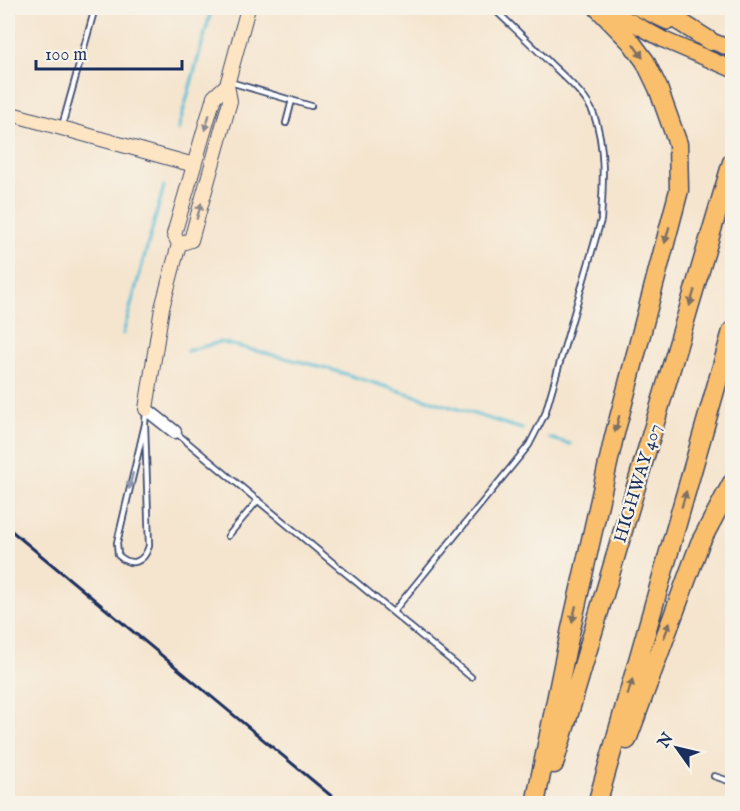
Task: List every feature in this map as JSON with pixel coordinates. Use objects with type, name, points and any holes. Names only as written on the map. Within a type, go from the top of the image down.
[{"type":"highway","points":[[535,804],[566,651],[614,437],[679,190],[678,144],[658,88],[645,61],[631,42],[598,8]]},
{"type":"highway","points":[[658,8],[707,50]]},
{"type":"highway","name":"HIGHWAY 407","points":[[542,804],[732,162]]},
{"type":"highway","points":[[597,804],[732,331]]},
{"type":"highway","points":[[604,804],[700,543],[732,483]]},
{"type":"main road","points":[[179,244],[191,240],[230,101],[227,83],[248,8]]},
{"type":"main road","points":[[606,8],[664,40],[707,50],[732,49]]},
{"type":"main road","points":[[638,8],[707,50],[732,69]]},
{"type":"main road","points":[[146,409],[162,308],[179,244],[174,234],[214,97],[227,83]]},
{"type":"main road","points":[[8,112],[194,165]]},
{"type":"street","points":[[146,409],[175,432]]},
{"type":"lane","points":[[61,128],[95,8]]},
{"type":"lane","points":[[393,612],[529,446],[538,431],[601,220],[602,158],[593,113],[579,92],[493,8]]},
{"type":"lane","points":[[227,83],[311,106]]},
{"type":"lane","points":[[286,123],[292,100]]},
{"type":"lane","points":[[145,424],[117,543],[118,555],[129,563],[136,563],[142,559],[149,546],[146,409]]},
{"type":"lane","points":[[175,432],[471,677]]},
{"type":"lane","points":[[228,536],[258,500]]},
{"type":"lane","points":[[714,776],[732,782]]},
{"type":"waterway","points":[[178,130],[212,8]]},
{"type":"waterway","points":[[123,334],[164,186]]},
{"type":"waterway","points":[[187,351],[220,342],[326,368],[522,429]]},
{"type":"waterway","points":[[549,438],[570,444]]},
{"type":"railway","points":[[8,528],[341,804]]}]
